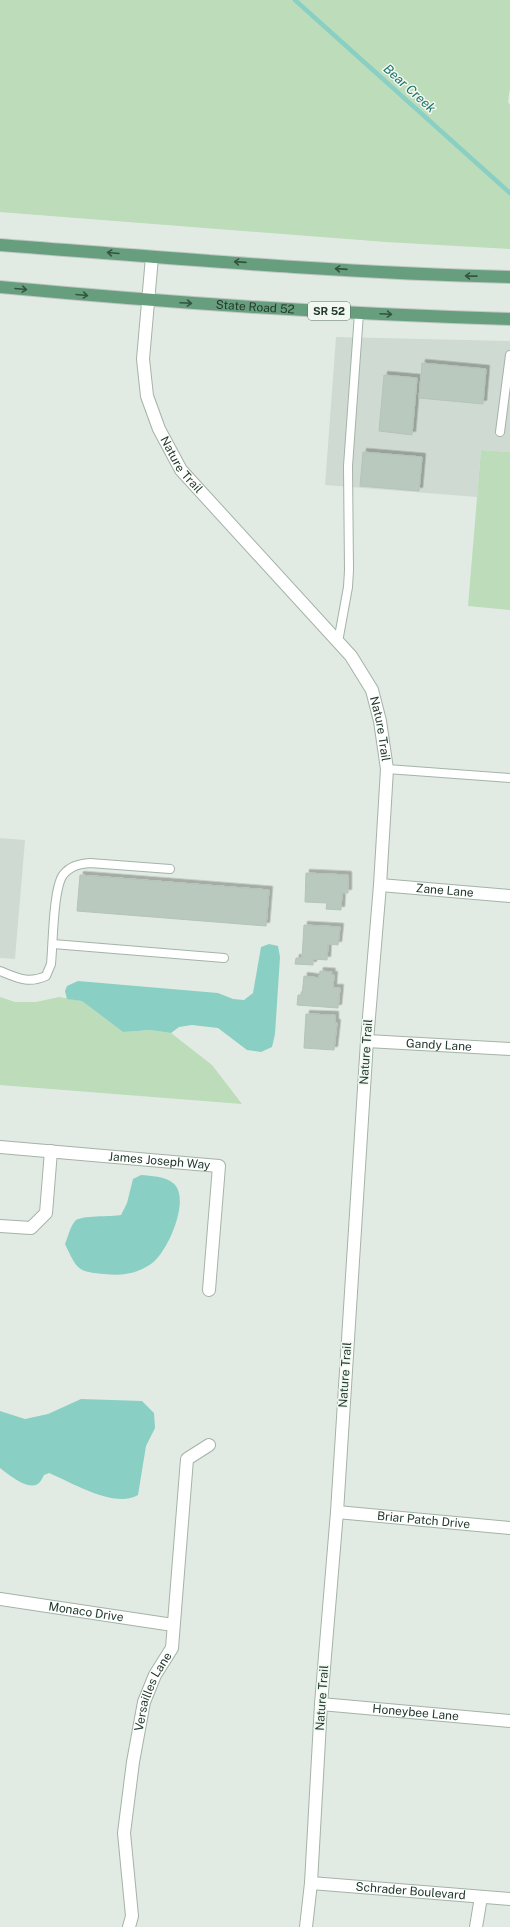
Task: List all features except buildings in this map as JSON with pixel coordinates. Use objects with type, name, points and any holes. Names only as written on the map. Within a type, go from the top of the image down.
[{"type":"main road","points":[[0,245],[445,275],[510,277]]},
{"type":"main road","name":"State Road 52","points":[[0,287],[148,301],[359,313],[510,319]]},
{"type":"street","name":"Nature Trail","points":[[152,256],[143,360],[147,396],[159,429],[181,470],[351,656],[372,690],[380,721],[387,769],[380,885],[367,1040],[337,1512],[321,1704],[312,1883],[306,1927]]},
{"type":"street","name":"Zane Lane","points":[[380,885],[510,896]]},
{"type":"street","name":"Gandy Lane","points":[[367,1040],[510,1049]]},
{"type":"street","name":"James Joseph Way","points":[[0,1147],[219,1166],[209,1290]]},
{"type":"street","points":[[0,1226],[31,1228],[46,1213],[51,1151]]},
{"type":"street","name":"Versailles Lane","points":[[129,1927],[132,1916],[124,1833],[133,1762],[144,1702],[156,1675],[172,1648],[187,1459],[209,1445]]},
{"type":"street","name":"Briar Patch Drive","points":[[337,1512],[510,1528]]},
{"type":"street","name":"Monaco Drive","points":[[0,1598],[173,1625]]},
{"type":"street","name":"Honeybee Lane","points":[[321,1704],[510,1721]]},
{"type":"street","name":"Schrader Boulevard","points":[[312,1883],[510,1899]]},
{"type":"street","points":[[476,1927],[481,1897]]},
{"type":"lane","points":[[338,642],[348,587],[348,466],[359,313]]},
{"type":"lane","points":[[500,432],[510,355]]},
{"type":"lane","points":[[387,769],[510,778]]},
{"type":"lane","points":[[0,971],[22,980],[35,981],[46,976],[51,964],[58,883],[70,867],[90,863],[170,869]]},
{"type":"lane","points":[[53,944],[224,958]]},
{"type":"shaded area","points":[[336,337],[510,341],[510,452],[481,450],[477,497],[325,485]]},
{"type":"shaded area","points":[[0,838],[25,840],[15,959],[0,958]]},
{"type":"green space","points":[[0,0],[510,0],[510,88],[508,102],[510,105],[510,249],[386,242],[0,212]]},
{"type":"green space","points":[[481,450],[510,452],[510,610],[468,606]]},
{"type":"green space","points":[[0,997],[15,1002],[36,1002],[59,997],[82,1001],[123,1032],[150,1030],[171,1033],[212,1065],[242,1104],[0,1085]]},
{"type":"water","points":[[269,944],[278,946],[280,957],[275,1034],[272,1047],[261,1052],[247,1050],[218,1028],[192,1025],[179,1027],[171,1033],[150,1030],[123,1032],[82,1001],[67,999],[65,991],[67,986],[78,981],[218,993],[233,999],[244,1000],[253,993],[261,947]]},
{"type":"water","points":[[141,1175],[166,1179],[173,1183],[178,1190],[180,1201],[179,1213],[170,1238],[164,1249],[151,1264],[129,1274],[111,1275],[88,1272],[79,1268],[72,1259],[65,1244],[73,1223],[78,1219],[89,1217],[121,1215],[127,1203],[133,1179]]},
{"type":"water","points":[[81,1399],[142,1401],[154,1413],[155,1428],[146,1446],[138,1495],[117,1499],[106,1497],[81,1488],[49,1473],[44,1475],[39,1483],[35,1485],[24,1484],[0,1468],[0,1411],[25,1419],[48,1414]]},
{"type":"waterway","name":"Bear Creek","points":[[295,0],[510,193]]}]
